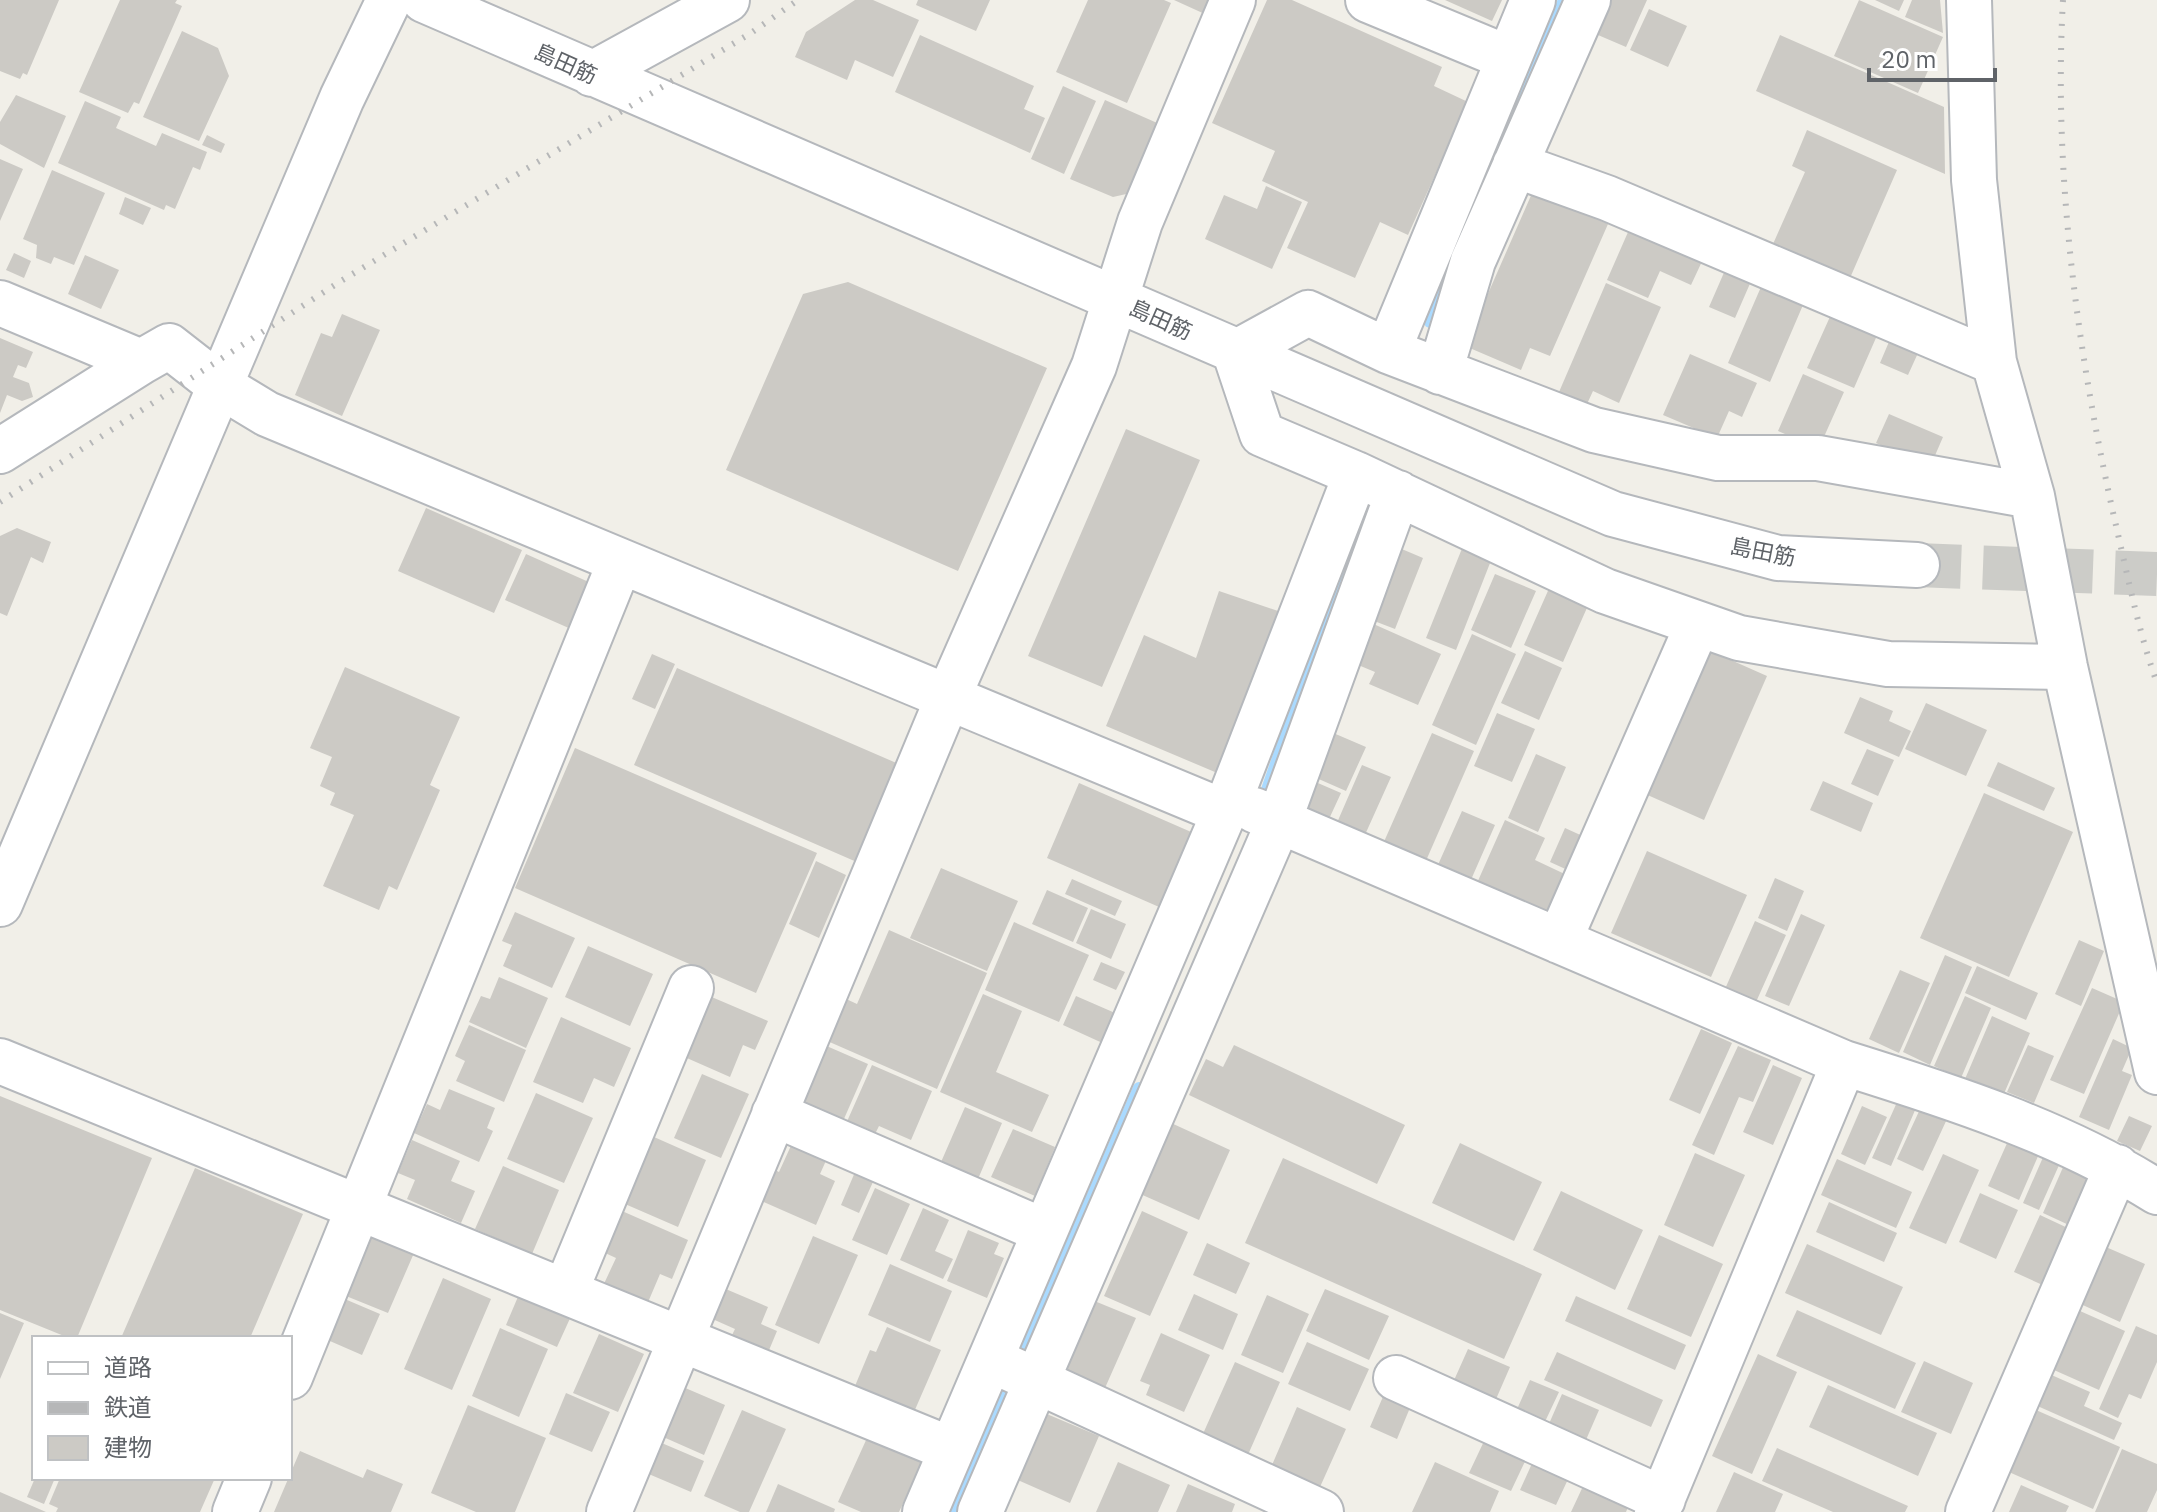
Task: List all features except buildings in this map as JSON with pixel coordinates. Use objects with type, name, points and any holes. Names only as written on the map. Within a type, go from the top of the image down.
[{"type":"street","points":[[0,904],[342,98],[389,0]]},
{"type":"street","name":"島田筋","points":[[424,0],[1613,514],[1778,558],[1917,565]]},
{"type":"street","points":[[592,74],[727,0]]},
{"type":"street","points":[[609,1512],[949,695],[1094,366],[1140,222],[1233,0]]},
{"type":"street","points":[[1368,0],[1508,58]]},
{"type":"street","points":[[1388,351],[1533,0]]},
{"type":"street","points":[[1440,372],[1473,261],[1588,0]]},
{"type":"street","points":[[1969,0],[1974,180],[1994,362],[2032,496],[2065,667],[2157,1072]]},
{"type":"street","points":[[1515,165],[1607,198],[1994,362]]},
{"type":"street","points":[[0,303],[141,362]]},
{"type":"street","points":[[2032,496],[1818,458],[1718,458],[1594,430],[1388,351],[1308,313],[1235,353],[1262,434],[1398,493],[1605,591],[1739,638],[1888,664],[2065,667]]},
{"type":"street","points":[[0,451],[169,346],[219,385],[267,414],[949,695],[1250,811],[1844,1063],[1945,1094],[2117,1167],[2157,1192]]},
{"type":"street","points":[[925,1512],[950,1449],[1014,1370],[1250,811],[1356,474]]},
{"type":"street","points":[[980,1512],[1044,1231],[1250,811],[1398,493]]},
{"type":"street","points":[[292,1372],[620,562]]},
{"type":"street","points":[[1559,941],[1698,624]]},
{"type":"street","points":[[566,1290],[691,988]]},
{"type":"street","points":[[0,1061],[950,1449]]},
{"type":"street","points":[[1396,1378],[1660,1505],[1844,1063]]},
{"type":"street","points":[[774,1114],[1044,1231]]},
{"type":"street","points":[[1968,1512],[2117,1167]]},
{"type":"street","points":[[1014,1370],[1321,1512]]},
{"type":"street","points":[[235,1512],[248,1480]]},
{"type":"waterway","points":[[1468,221],[1564,0]]},
{"type":"waterway","points":[[1430,322],[1446,279]]},
{"type":"waterway","points":[[1261,807],[1349,553]]},
{"type":"waterway","points":[[956,1512],[1139,1088]]},
{"type":"tunnel","points":[[1917,565],[2157,574]]},
{"type":"railway","points":[[0,502],[341,281],[751,33],[798,0]]},
{"type":"railway","points":[[2063,0],[2061,66],[2065,200],[2080,334],[2117,530],[2157,683]]}]
